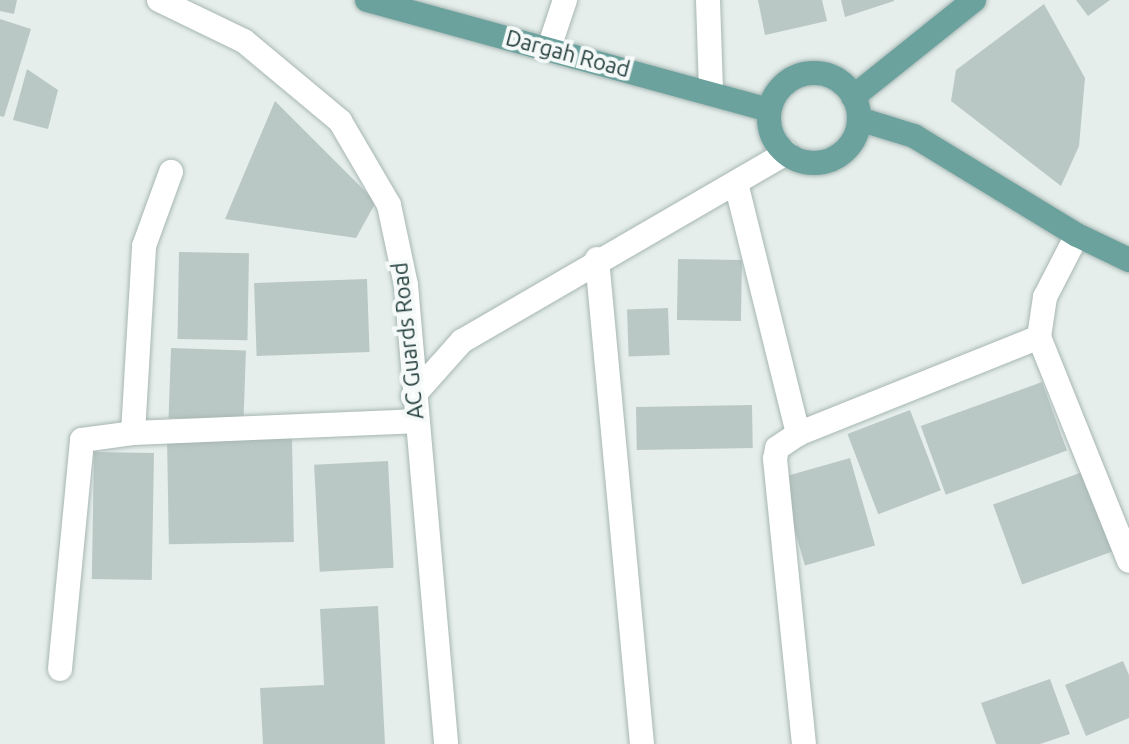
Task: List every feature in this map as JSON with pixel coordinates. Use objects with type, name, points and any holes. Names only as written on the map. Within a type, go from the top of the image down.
[{"type":"main road","name":"Dargah Road","points":[[367,0],[711,91],[769,110]]},
{"type":"main road","points":[[974,0],[856,108],[849,145],[827,161],[812,163],[786,153],[771,134],[769,110],[782,86],[806,74],[834,77],[856,108],[967,164],[1077,235],[1129,260]]},
{"type":"street","name":"AC Guards Road","points":[[159,0],[244,41],[340,121],[389,205],[406,285],[414,408],[446,744]]},
{"type":"street","points":[[549,48],[565,0]]},
{"type":"street","points":[[708,0],[711,91]]},
{"type":"street","points":[[60,669],[82,440],[414,408],[462,341],[597,259],[786,153]]},
{"type":"street","points":[[133,433],[144,246],[171,172]]},
{"type":"street","points":[[736,183],[798,434]]},
{"type":"street","points":[[1077,235],[1045,297],[1039,337],[1128,549]]},
{"type":"street","points":[[597,259],[642,744]]},
{"type":"street","points":[[804,744],[775,459],[777,448],[798,434],[1039,337]]},
{"type":"building","points":[[0,0],[17,0],[14,14],[0,11]]},
{"type":"building","points":[[758,0],[822,0],[827,21],[765,35]]},
{"type":"building","points":[[841,0],[894,0],[894,1],[845,17]]},
{"type":"building","points":[[1076,0],[1110,0],[1088,16]]},
{"type":"building","points":[[1044,4],[1085,78],[1079,146],[1061,186],[951,101],[956,70]]},
{"type":"building","points":[[0,19],[31,29],[4,117],[0,116]]},
{"type":"building","points":[[27,69],[58,90],[48,129],[13,120]]},
{"type":"building","points":[[275,101],[376,202],[356,238],[225,219]]},
{"type":"building","points":[[179,252],[249,253],[247,340],[177,339]]},
{"type":"building","points":[[678,259],[742,260],[741,321],[677,320]]},
{"type":"building","points":[[367,279],[370,352],[257,356],[254,283]]},
{"type":"building","points":[[668,308],[670,355],[629,356],[627,309]]},
{"type":"building","points":[[171,348],[246,351],[244,421],[169,418]]},
{"type":"building","points":[[1042,382],[1067,451],[946,495],[921,426]]},
{"type":"building","points":[[752,405],[753,448],[637,450],[636,407]]},
{"type":"building","points":[[910,410],[941,490],[878,514],[847,434]]},
{"type":"building","points":[[292,437],[294,542],[169,544],[167,439]]},
{"type":"building","points":[[94,452],[154,453],[152,580],[92,579]]},
{"type":"building","points":[[850,458],[875,545],[805,566],[780,478]]},
{"type":"building","points":[[388,461],[394,568],[320,572],[314,465]]},
{"type":"building","points":[[1088,470],[1117,550],[1022,584],[993,505]]},
{"type":"building","points":[[378,606],[385,744],[263,744],[260,688],[324,685],[320,609]]},
{"type":"building","points":[[1123,661],[1129,675],[1129,718],[1086,736],[1065,685]]},
{"type":"building","points":[[1050,679],[1070,734],[1040,744],[996,744],[981,703]]}]
